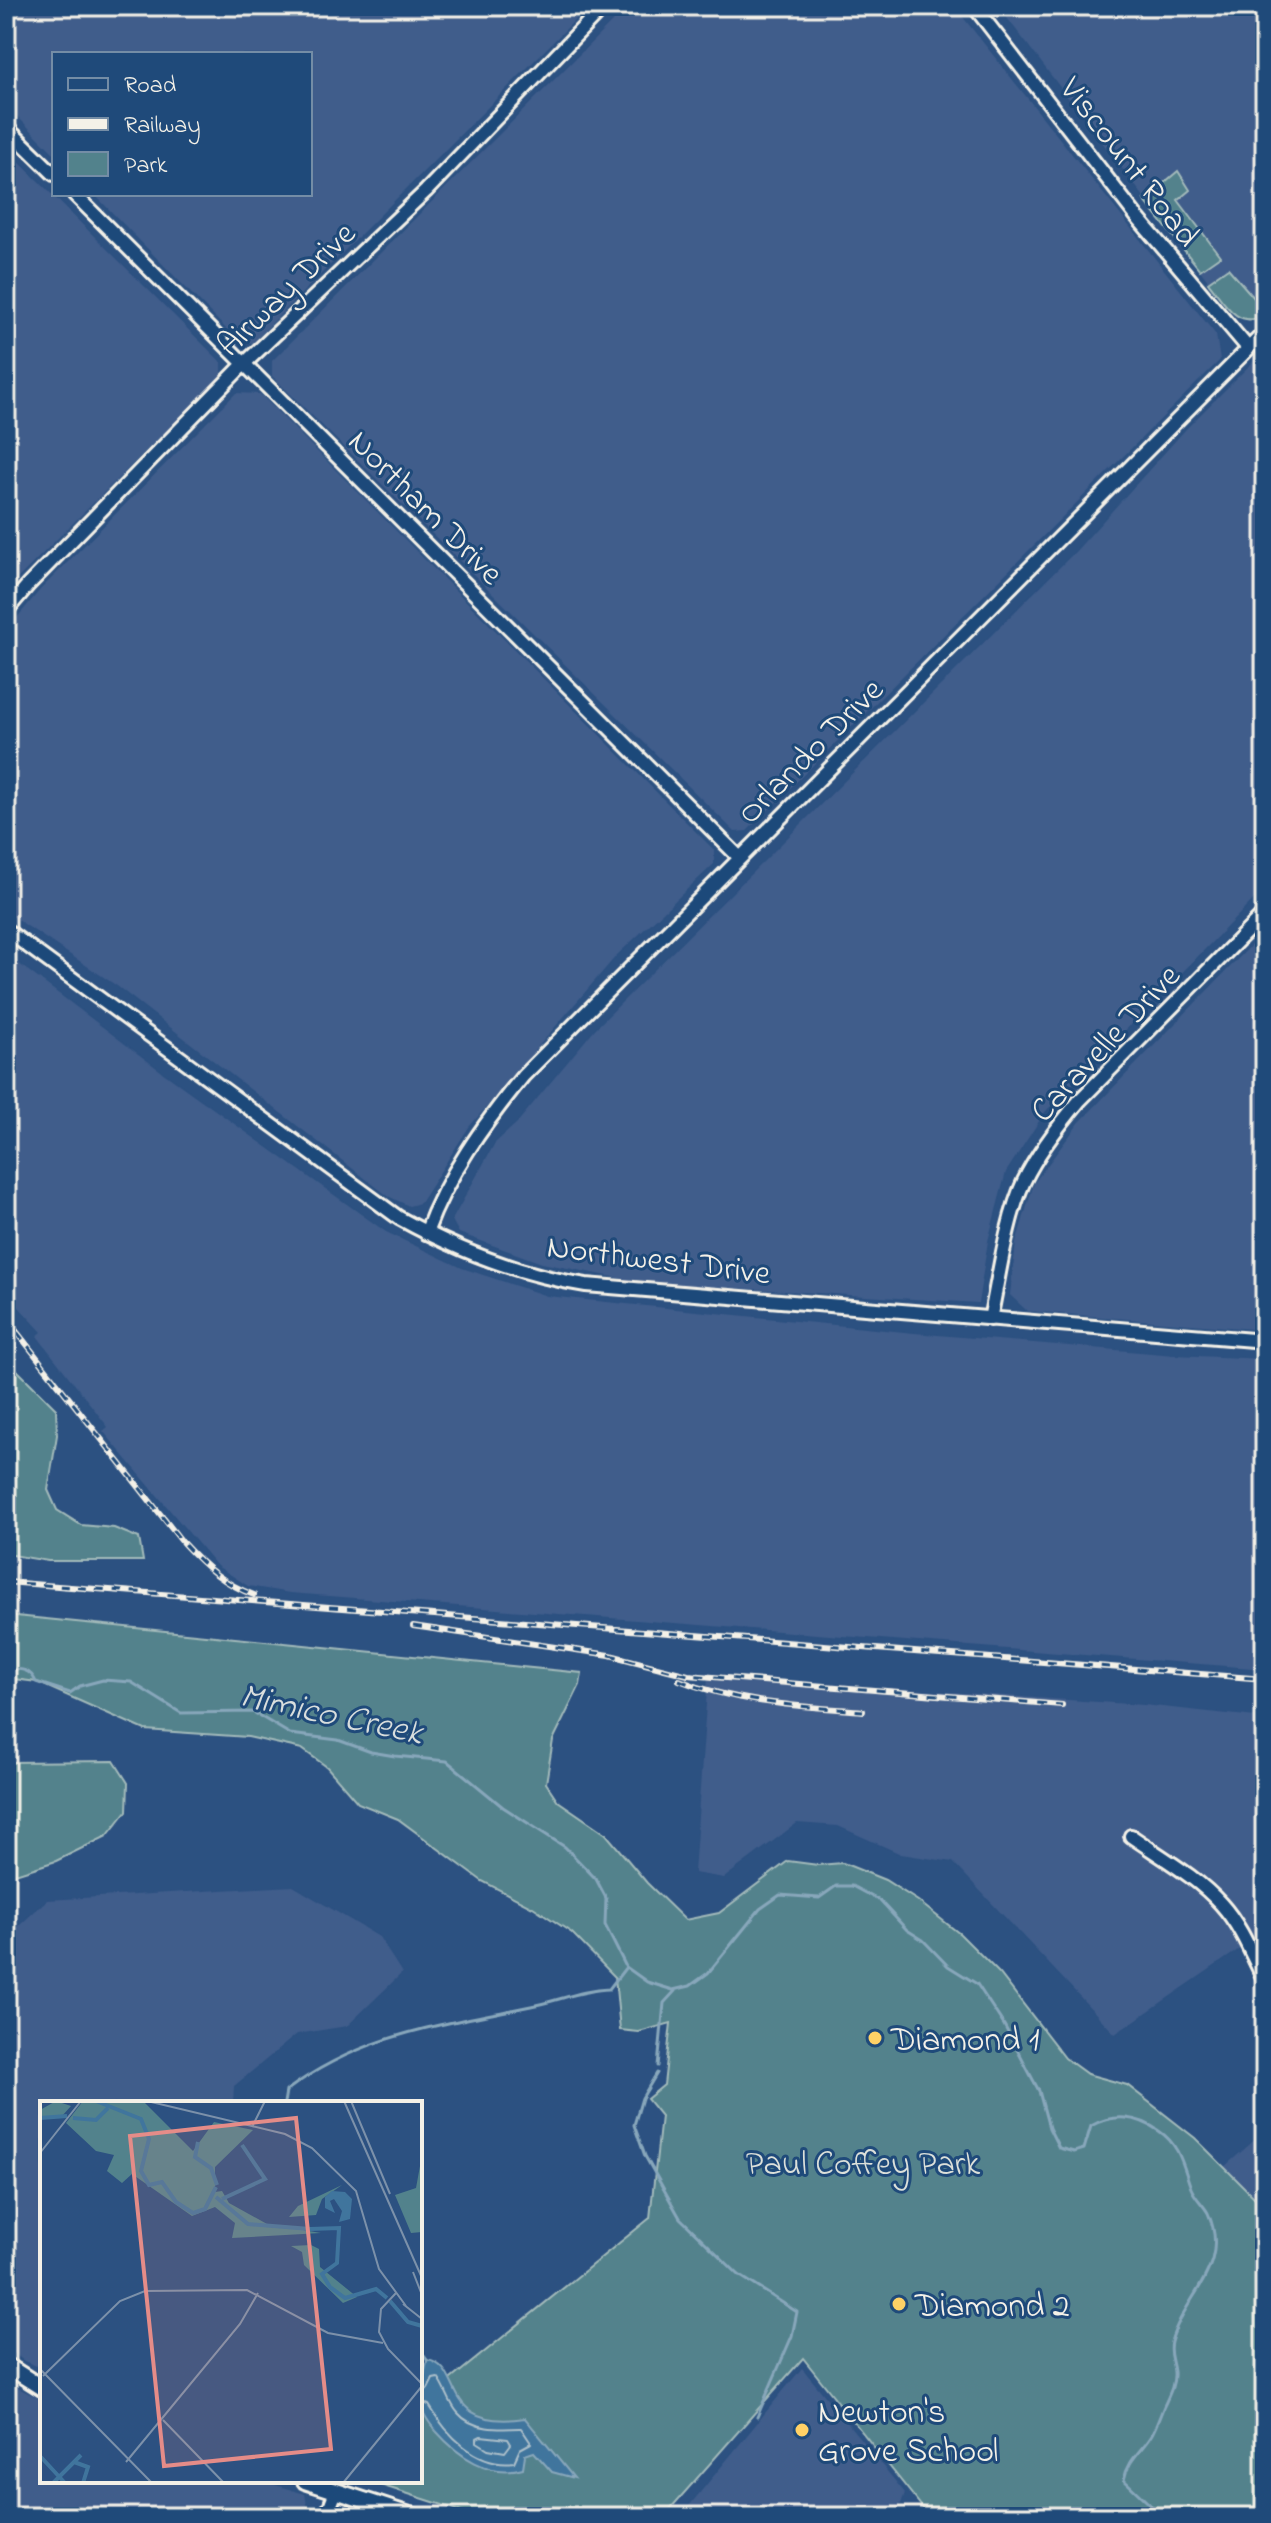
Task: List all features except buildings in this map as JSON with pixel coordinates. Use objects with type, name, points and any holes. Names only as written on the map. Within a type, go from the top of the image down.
[{"type":"main road","points":[[6,2365],[40,2387]]},
{"type":"main road","points":[[311,2483],[416,2517]]},
{"type":"street","name":"Airway Drive","points":[[6,611],[245,363],[415,201],[604,6]]},
{"type":"street","name":"Viscount Road","points":[[974,6],[1137,217],[1248,348]]},
{"type":"street","points":[[6,127],[52,172]]},
{"type":"street","name":"Northam Drive","points":[[76,196],[739,857]]},
{"type":"street","name":"Orlando Drive","points":[[426,1233],[435,1207],[466,1154],[523,1076],[1265,332]]},
{"type":"street","name":"Caravelle Drive","points":[[990,1319],[1008,1232],[1023,1183],[1058,1127],[1080,1100],[1265,913]]},
{"type":"street","name":"Northwest Drive","points":[[6,930],[399,1218],[426,1233],[506,1265],[581,1284],[1265,1341]]},
{"type":"street","points":[[1131,1836],[1221,1904],[1238,1925],[1265,1981]]},
{"type":"street","points":[[326,2517],[336,2491]]},
{"type":"shaded area","points":[[6,6],[589,6],[252,343],[238,341],[96,196],[312,196],[312,52],[52,52],[52,151],[6,105]]},
{"type":"shaded area","points":[[628,6],[954,6],[1216,335],[1220,360],[747,831],[735,832],[272,376],[272,361]]},
{"type":"shaded area","points":[[998,6],[1265,6],[1263,315],[1249,321],[1235,316]]},
{"type":"shaded area","points":[[6,149],[222,363],[222,375],[6,590]]},
{"type":"shaded area","points":[[1265,350],[1265,888],[1045,1112],[1006,1172],[988,1241],[978,1303],[639,1282],[542,1263],[459,1233],[452,1220],[495,1143],[517,1123],[594,1030],[1075,552],[1186,429]]},
{"type":"shaded area","points":[[236,393],[260,394],[714,850],[714,864],[617,955],[469,1127],[420,1203],[409,1206],[388,1196],[117,986],[6,912],[6,631],[40,590]]},
{"type":"shaded area","points":[[1265,931],[1265,1330],[1027,1311],[1010,1295],[1016,1243],[1034,1183],[1079,1123]]},
{"type":"shaded area","points":[[6,954],[166,1075],[386,1232],[462,1268],[547,1296],[914,1333],[1175,1355],[1265,1359],[1265,1669],[290,1593],[248,1586],[217,1566],[103,1431],[108,1427],[37,1336],[42,1332],[6,1293]]},
{"type":"shaded area","points":[[708,1676],[1144,1705],[1265,1718],[1265,1943],[1260,1935],[1115,2034],[953,1862],[901,1854],[838,1826],[797,1823],[724,1878],[694,1873]]},
{"type":"shaded area","points":[[293,1886],[379,1937],[402,1973],[347,2026],[297,2034],[234,2086],[233,2101],[40,2101],[40,2367],[24,2361],[6,2347],[6,1938],[47,1900]]},
{"type":"shaded area","points":[[1265,2131],[1265,2209],[1224,2167]]},
{"type":"shaded area","name":"Newton's Grove School","points":[[802,2368],[905,2493],[896,2517],[680,2517]]},
{"type":"shaded area","points":[[6,2382],[40,2399],[40,2483],[269,2483],[305,2494],[309,2517],[6,2517]]},
{"type":"green space","points":[[1178,171],[1190,190],[1178,200],[1220,256],[1200,270],[1144,200]]},
{"type":"green space","points":[[1228,268],[1255,299],[1265,291],[1263,315],[1246,319],[1225,305],[1208,282]]},
{"type":"green space","points":[[6,1359],[56,1409],[57,1435],[48,1490],[57,1510],[81,1525],[114,1528],[139,1538],[143,1561],[48,1561],[6,1554]]},
{"type":"green space","name":"Paul Coffey Park","points":[[6,1615],[582,1673],[580,1685],[553,1740],[546,1783],[558,1801],[606,1834],[647,1883],[685,1920],[719,1913],[788,1861],[818,1865],[843,1863],[885,1880],[960,1934],[1000,1974],[1065,2058],[1087,2074],[1127,2085],[1195,2138],[1265,2208],[1265,2517],[930,2517],[803,2358],[663,2517],[480,2517],[374,2483],[422,2483],[422,2402],[650,2218],[661,2116],[647,2099],[664,2085],[671,2023],[639,2032],[620,2030],[615,1977],[572,1933],[533,1907],[482,1881],[398,1819],[358,1803],[327,1767],[302,1749],[248,1737],[145,1730],[37,1682],[6,1678]]},
{"type":"green space","points":[[114,1761],[128,1783],[127,1811],[107,1836],[56,1861],[6,1877],[6,1762]]},
{"type":"water","points":[[427,2360],[447,2373],[466,2407],[478,2415],[497,2419],[525,2418],[574,2478],[552,2472],[534,2452],[525,2455],[523,2468],[498,2470],[475,2463],[454,2449],[431,2425],[422,2408]]},
{"type":"waterway","name":"Mimico Creek","points":[[6,1669],[24,1670],[36,1682],[70,1693],[80,1686],[103,1680],[131,1682],[181,1713],[253,1712],[290,1734],[338,1740],[371,1752],[447,1761],[503,1807],[565,1847],[596,1879],[606,1898],[605,1925],[626,1967],[647,1982],[673,1990],[690,1986],[708,1973],[760,1909],[780,1895],[819,1898],[836,1886],[852,1886],[880,1901],[948,1966],[977,1984],[1004,2025],[1039,2091],[1049,2128],[1059,2148],[1074,2152],[1084,2149],[1091,2126],[1108,2119],[1126,2118],[1143,2122],[1172,2143],[1193,2192],[1208,2213],[1214,2232],[1214,2249],[1210,2265],[1171,2342],[1173,2385],[1154,2431],[1132,2461],[1124,2480],[1163,2517]]},
{"type":"waterway","points":[[284,2101],[286,2091],[315,2072],[373,2044],[434,2026],[609,1989],[626,1967]]},
{"type":"waterway","points":[[658,2066],[664,2003],[675,1991]]},
{"type":"waterway","points":[[657,2073],[642,2098],[634,2125],[645,2156],[680,2218],[739,2275],[797,2312],[792,2336],[757,2417]]},
{"type":"waterway","points":[[422,2353],[427,2360]]},
{"type":"railway","points":[[6,1318],[183,1543],[216,1574],[254,1595]]},
{"type":"railway","points":[[6,1582],[1265,1679]]},
{"type":"railway","points":[[413,1626],[610,1655],[688,1675],[1062,1705]]},
{"type":"railway","points":[[679,1680],[747,1699],[863,1711]]},
{"type":"place","name":"Diamond 1","points":[[875,2038]]},
{"type":"place","name":"Diamond 2","points":[[899,2304]]},
{"type":"place","name":"Newton's Grove School","points":[[802,2430]]}]
